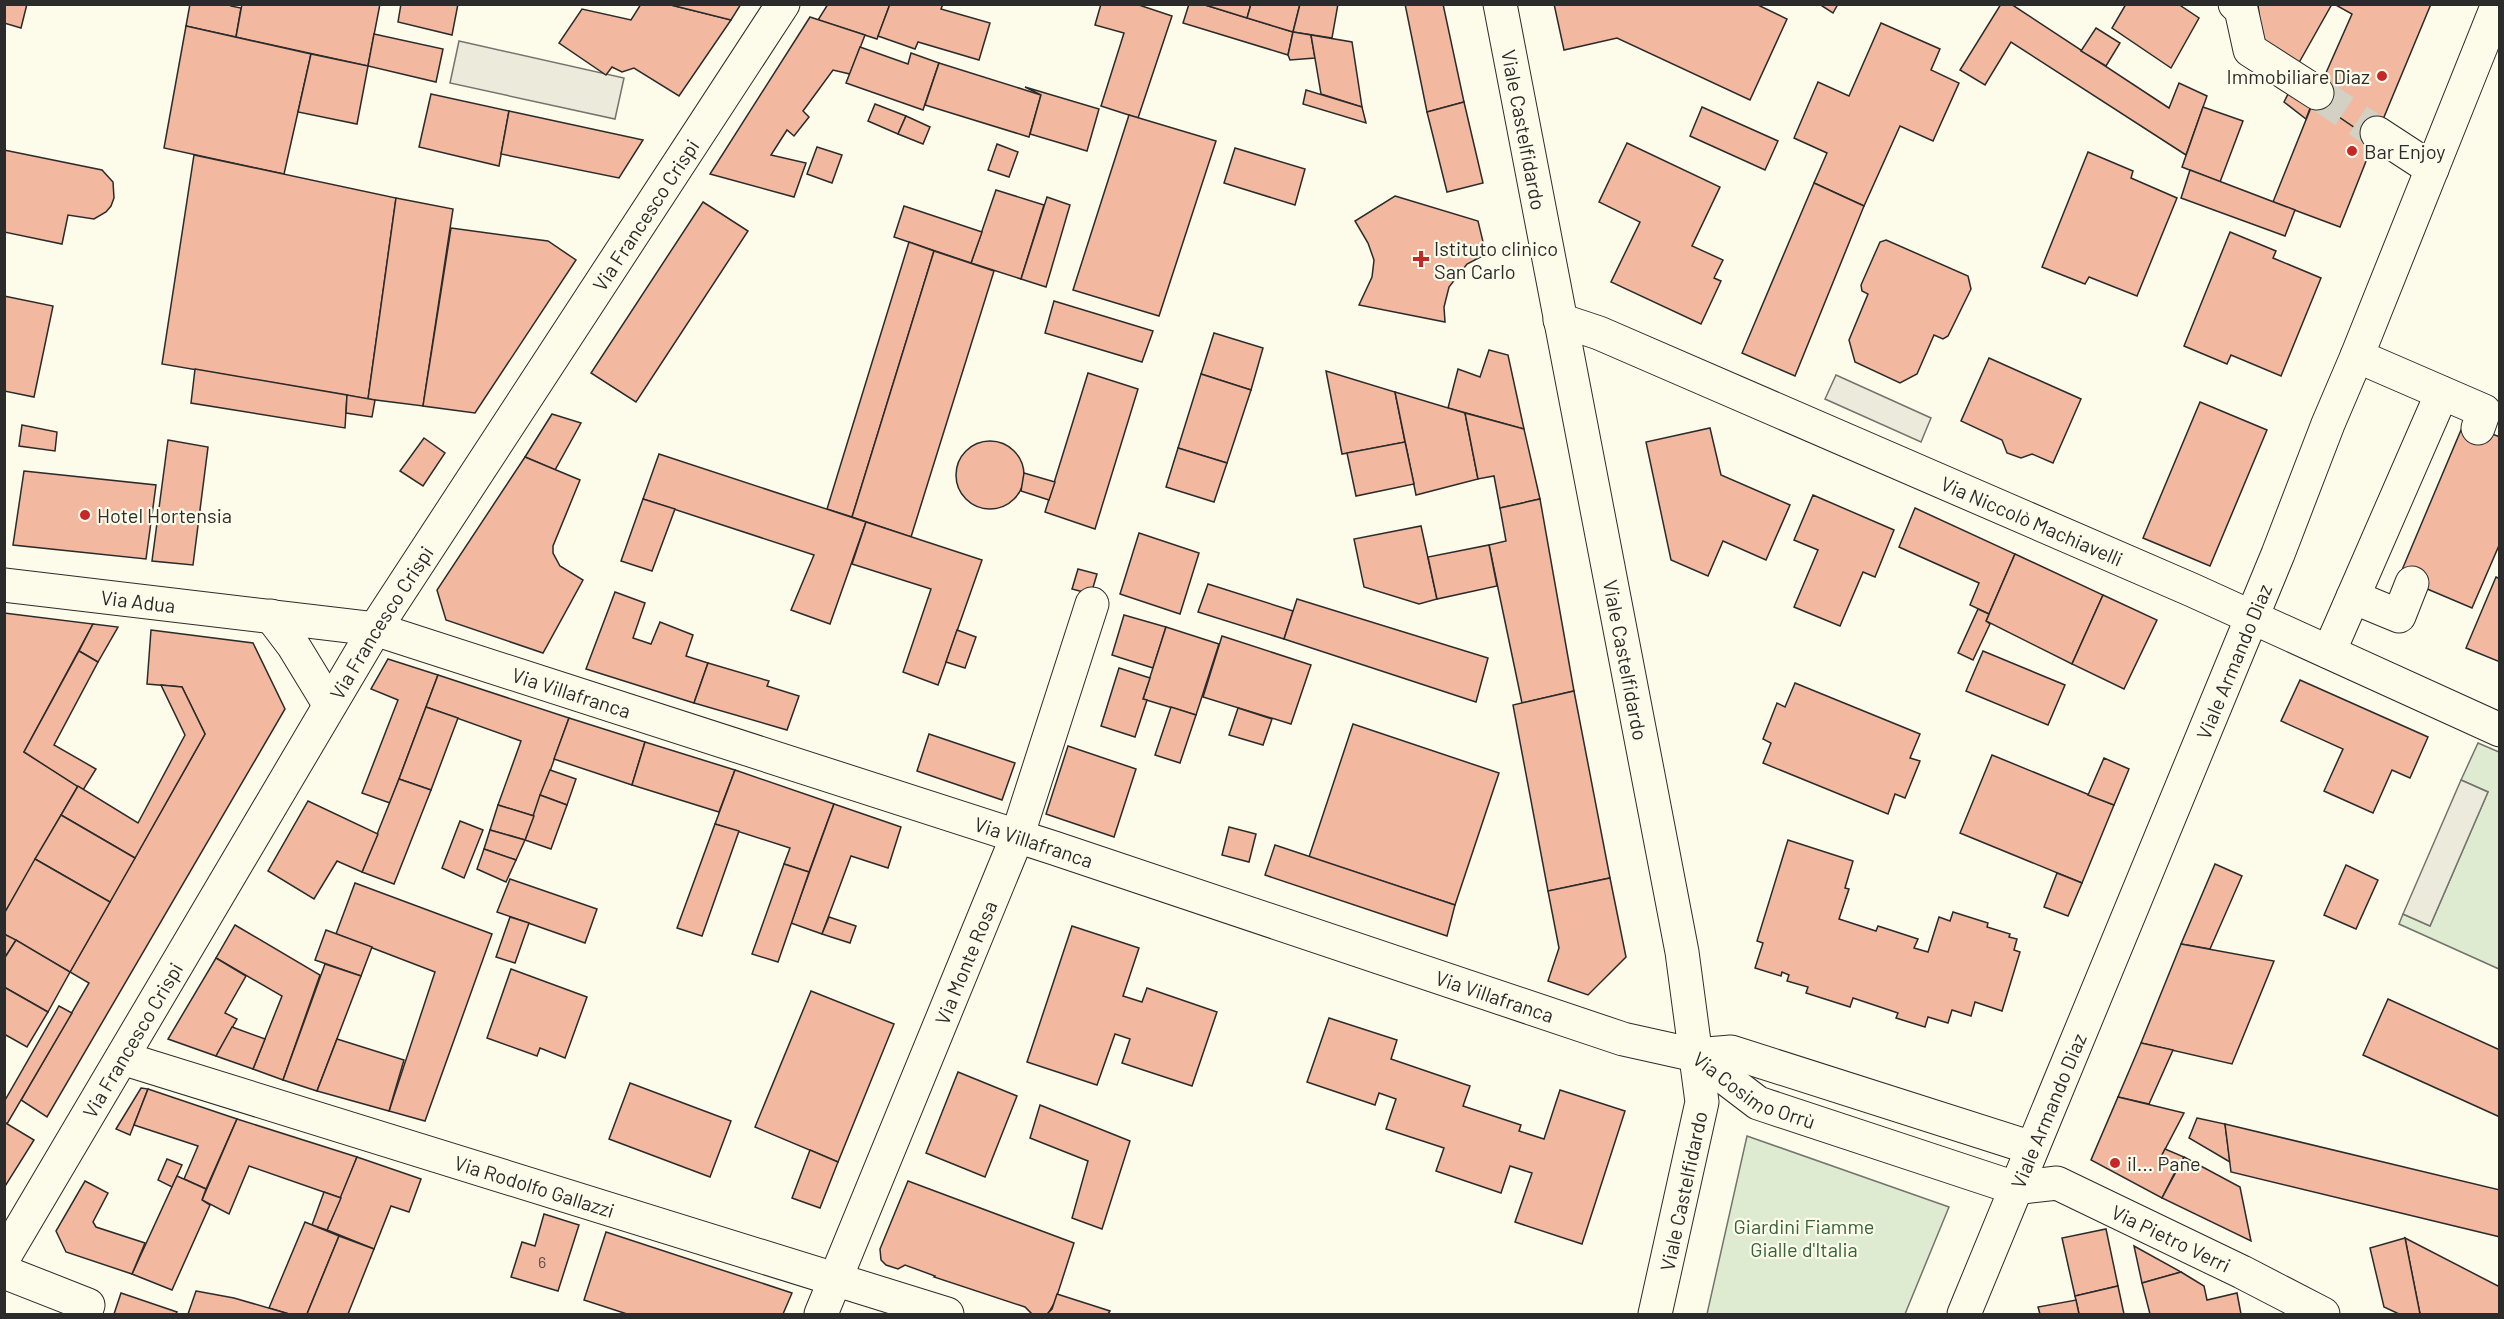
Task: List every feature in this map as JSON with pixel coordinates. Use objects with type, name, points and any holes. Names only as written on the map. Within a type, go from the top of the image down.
[{"type":"street","name":"Via Francesco Crispi","points":[[4,1257],[375,629],[783,4]]},
{"type":"street","name":"Viale Castelfidardo","points":[[1500,4],[1682,952],[1702,1102],[1655,1314]]},
{"type":"street","points":[[2235,4],[2241,9],[2250,50],[2317,93]]},
{"type":"street","name":"Viale Armando Diaz","points":[[1964,1314],[2251,617],[2498,4]]},
{"type":"street","points":[[2377,133],[2432,169]]},
{"type":"street","name":"Via Niccolò Machiavelli","points":[[1560,320],[1599,333],[2251,617],[2499,730]]},
{"type":"street","points":[[2357,356],[2484,411],[2478,428]]},
{"type":"street","points":[[2329,652],[2442,393]]},
{"type":"street","points":[[2353,597],[2399,616],[2412,583]]},
{"type":"street","name":"Via Adua","points":[[4,585],[375,629]]},
{"type":"street","name":"Via Monte Rosa","points":[[821,1314],[1017,837],[1092,604]]},
{"type":"street","points":[[271,616],[293,645],[329,704]]},
{"type":"street","name":"Via Villafranca","points":[[375,629],[1017,837],[1614,1036],[1695,1055]]},
{"type":"street","name":"Via Cosimo Orrù","points":[[1695,1055],[1731,1052],[2032,1148]]},
{"type":"street","name":"Via Cosimo Orrù","points":[[1695,1055],[1758,1103],[2015,1188]]},
{"type":"street","name":"Via Rodolfo Gallazzi","points":[[122,1058],[946,1314]]},
{"type":"street","name":"Via Pietro Verri","points":[[2015,1188],[2057,1183],[2242,1272],[2323,1314]]},
{"type":"street","points":[[4,1272],[88,1305],[85,1314]]},
{"type":"green space","points":[[2478,743],[2499,752],[2499,969],[2399,924],[2403,914],[2430,926],[2488,792],[2461,780]]},
{"type":"green space","name":"Giardini Fiamme Gialle d'Italia","points":[[1747,1136],[1949,1207],[1905,1314],[1707,1314]]},
{"type":"shaded area","points":[[459,41],[624,78],[615,119],[450,83]]},
{"type":"shaded area","points":[[1836,375],[1931,418],[1921,442],[1825,399]]},
{"type":"shaded area","points":[[2461,780],[2488,792],[2430,926],[2403,914]]},
{"type":"building","points":[[4,4],[27,4],[21,28],[4,23]]},
{"type":"building","points":[[190,4],[232,4],[231,6],[241,8],[236,37],[186,26]]},
{"type":"building","points":[[242,4],[380,4],[368,66],[236,37]]},
{"type":"building","points":[[401,4],[458,4],[452,35],[398,22]]},
{"type":"building","points":[[641,4],[667,4],[731,20],[679,96],[634,68],[622,72],[612,67],[606,75],[559,43],[582,9],[631,20]]},
{"type":"building","points":[[667,4],[741,4],[731,20]]},
{"type":"building","points":[[828,4],[890,4],[877,39],[818,20]]},
{"type":"building","points":[[890,4],[943,4],[941,9],[990,23],[979,60],[918,42],[915,49],[878,36]]},
{"type":"building","points":[[1101,4],[1136,4],[1172,16],[1138,118],[1101,106],[1124,33],[1095,25]]},
{"type":"building","points":[[1189,4],[1202,4],[1293,32],[1288,55],[1183,23]]},
{"type":"building","points":[[1202,4],[1251,4],[1247,18]]},
{"type":"building","points":[[1251,4],[1300,4],[1293,32],[1247,18]]},
{"type":"building","points":[[1300,4],[1338,4],[1332,38],[1293,32]]},
{"type":"building","points":[[1405,4],[1443,4],[1464,102],[1427,112]]},
{"type":"building","points":[[1554,4],[1756,4],[1787,19],[1750,100],[1617,38],[1564,50]]},
{"type":"building","points":[[1819,4],[1838,4],[1833,13]]},
{"type":"building","points":[[2001,4],[2011,4],[2169,108],[2179,83],[2207,96],[2186,155],[2011,42],[1985,85],[1960,70]]},
{"type":"building","points":[[2126,4],[2178,4],[2199,18],[2171,68],[2112,28]]},
{"type":"building","points":[[2258,4],[2332,4],[2296,68],[2262,46]]},
{"type":"building","points":[[2334,4],[2431,4],[2374,141],[2314,100],[2352,14]]},
{"type":"building","points":[[810,17],[865,35],[850,74],[833,70],[803,111],[809,117],[794,136],[787,130],[771,155],[806,163],[794,197],[710,174]]},
{"type":"building","points":[[1881,23],[1940,49],[1931,70],[1959,83],[1933,141],[1900,126],[1864,206],[1814,183],[1827,153],[1794,138],[1818,82],[1849,96]]},
{"type":"building","points":[[186,26],[311,54],[284,174],[164,148]]},
{"type":"building","points":[[2096,28],[2120,43],[2106,66],[2081,51]]},
{"type":"building","points":[[1293,32],[1311,35],[1315,58],[1290,60],[1288,55]]},
{"type":"building","points":[[374,34],[443,49],[436,82],[368,66]]},
{"type":"building","points":[[1311,35],[1352,42],[1362,107],[1321,94]]},
{"type":"building","points":[[860,47],[908,64],[911,53],[939,63],[923,110],[846,83]]},
{"type":"building","points":[[311,54],[368,66],[357,124],[298,112]]},
{"type":"building","points":[[939,63],[1041,95],[1029,137],[925,105]]},
{"type":"building","points":[[1025,87],[1099,109],[1087,151],[1030,134],[1041,95]]},
{"type":"building","points":[[2291,88],[2312,103],[2306,119],[2284,102]]},
{"type":"building","points":[[1306,90],[1362,107],[1366,123],[1303,104]]},
{"type":"building","points":[[431,94],[509,111],[499,166],[419,147]]},
{"type":"building","points":[[2314,100],[2374,141],[2340,227],[2273,202]]},
{"type":"building","points":[[1464,102],[1483,183],[1447,192],[1427,112]]},
{"type":"building","points":[[875,104],[906,116],[898,134],[868,121]]},
{"type":"building","points":[[1702,107],[1778,141],[1765,170],[1690,136]]},
{"type":"building","points":[[2203,107],[2243,121],[2220,182],[2182,167]]},
{"type":"building","points":[[509,111],[643,140],[619,178],[501,154]]},
{"type":"building","points":[[1129,115],[1216,141],[1159,316],[1073,290]]},
{"type":"building","points":[[906,116],[930,127],[923,144],[898,134]]},
{"type":"building","points":[[1627,143],[1720,187],[1692,246],[1723,260],[1714,278],[1721,281],[1701,324],[1611,282],[1640,222],[1599,202]]},
{"type":"building","points":[[997,144],[1018,152],[1009,177],[988,170]]},
{"type":"building","points":[[817,147],[842,155],[832,183],[807,174]]},
{"type":"building","points":[[1235,148],[1305,169],[1295,205],[1224,183]]},
{"type":"building","points":[[4,150],[102,170],[113,182],[114,198],[111,206],[94,219],[68,215],[62,244],[4,232]]},
{"type":"building","points":[[2088,152],[2133,171],[2131,178],[2177,198],[2137,296],[2089,277],[2085,284],[2042,267]]},
{"type":"building","points":[[194,155],[396,198],[368,399],[162,364]]},
{"type":"building","points":[[2190,170],[2295,210],[2285,236],[2181,198]]},
{"type":"building","points":[[1814,183],[1864,206],[1795,376],[1742,353]]},
{"type":"building","points":[[996,190],[1044,205],[1021,279],[971,263]]},
{"type":"building","points":[[1395,196],[1478,221],[1486,254],[1467,264],[1449,287],[1444,307],[1445,322],[1359,305],[1372,277],[1374,260],[1368,243],[1355,221]]},
{"type":"building","points":[[1047,197],[1070,205],[1046,287],[1021,279]]},
{"type":"building","points":[[396,198],[453,209],[423,406],[368,399]]},
{"type":"building","points":[[703,202],[748,231],[636,402],[591,373]]},
{"type":"building","points":[[904,206],[982,232],[971,263],[894,237]]},
{"type":"building","points":[[451,228],[548,241],[576,260],[475,413],[423,406]]},
{"type":"building","points":[[2230,232],[2276,251],[2273,258],[2321,278],[2281,376],[2231,355],[2227,364],[2184,346]]},
{"type":"building","points":[[1886,240],[1968,276],[1971,289],[1948,336],[1943,339],[1934,335],[1917,374],[1900,383],[1855,362],[1849,340],[1868,294],[1862,291],[1861,285],[1880,242]]},
{"type":"building","points":[[909,242],[934,251],[852,517],[827,509]]},
{"type":"building","points":[[934,251],[994,271],[911,537],[852,517]]},
{"type":"building","points":[[4,296],[53,306],[34,397],[4,391]]},
{"type":"building","points":[[1054,301],[1153,331],[1142,362],[1045,333]]},
{"type":"building","points":[[1214,333],[1263,348],[1251,390],[1201,374]]},
{"type":"building","points":[[1489,350],[1508,355],[1524,429],[1448,408],[1458,369],[1480,377]]},
{"type":"building","points":[[1989,358],[2081,399],[2053,463],[2032,454],[2021,458],[2007,453],[2002,440],[1961,421]]},
{"type":"building","points":[[195,369],[347,395],[345,428],[191,403]]},
{"type":"building","points":[[1326,371],[1395,392],[1405,442],[1342,454]]},
{"type":"building","points":[[1088,373],[1138,389],[1095,529],[1045,512]]},
{"type":"building","points":[[1201,374],[1251,390],[1227,463],[1178,448]]},
{"type":"building","points":[[1395,392],[1465,413],[1478,479],[1416,495]]},
{"type":"building","points":[[347,395],[375,400],[372,417],[346,413]]},
{"type":"building","points":[[2200,402],[2267,430],[2210,566],[2143,538]]},
{"type":"building","points":[[1465,413],[1524,429],[1540,499],[1500,508],[1494,476],[1478,479]]},
{"type":"building","points":[[552,414],[581,423],[555,470],[525,457]]},
{"type":"building","points":[[2464,423],[2500,437],[2500,543],[2472,608],[2399,577]]},
{"type":"building","points":[[22,425],[57,432],[55,451],[19,446]]},
{"type":"building","points":[[1710,428],[1721,475],[1790,505],[1766,560],[1723,541],[1708,576],[1671,560],[1646,442]]},
{"type":"building","points":[[424,438],[445,453],[423,486],[400,471]]},
{"type":"building","points":[[168,440],[208,447],[193,565],[152,561]]},
{"type":"building","points":[[990,441],[1003,444],[1014,451],[1021,462],[1024,475],[1021,488],[1014,499],[1003,506],[990,509],[977,506],[966,499],[959,488],[956,475],[959,462],[966,451],[977,444]]},
{"type":"building","points":[[1405,442],[1414,484],[1356,496],[1347,453]]},
{"type":"building","points":[[1178,448],[1227,463],[1214,502],[1166,487]]},
{"type":"building","points":[[659,454],[866,522],[830,624],[791,610],[814,555],[643,499]]},
{"type":"building","points":[[525,457],[580,480],[553,546],[553,553],[560,566],[583,580],[543,653],[446,620],[437,590]]},
{"type":"building","name":"Hotel Hortensia","points":[[24,471],[156,485],[146,559],[13,545]]},
{"type":"building","points":[[1024,473],[1055,482],[1049,500],[1021,491]]},
{"type":"building","points":[[1813,495],[1894,530],[1875,577],[1863,572],[1840,626],[1794,607],[1818,550],[1794,540]]},
{"type":"building","points":[[643,499],[675,509],[652,571],[621,561]]},
{"type":"building","points":[[1540,499],[1574,691],[1522,703],[1489,545],[1506,541],[1500,508]]},
{"type":"building","points":[[1915,508],[2015,554],[1989,614],[1970,605],[1979,583],[1899,547]]},
{"type":"building","points":[[866,522],[982,560],[938,685],[903,672],[931,589],[852,564]]},
{"type":"building","points":[[1421,526],[1437,599],[1419,604],[1364,587],[1354,539]]},
{"type":"building","points":[[1139,533],[1199,553],[1180,614],[1120,594]]},
{"type":"building","points":[[1489,545],[1497,586],[1437,599],[1428,557]]},
{"type":"building","points":[[2015,554],[2103,595],[2072,664],[1986,621]]},
{"type":"building","points":[[1078,569],[1097,574],[1091,594],[1072,589]]},
{"type":"building","points":[[2496,577],[2500,579],[2500,662],[2466,648]]},
{"type":"building","points":[[1208,584],[1293,611],[1284,639],[1198,612]]},
{"type":"building","points":[[615,592],[645,603],[633,638],[651,644],[660,622],[693,635],[686,656],[708,663],[694,703],[586,669]]},
{"type":"building","points":[[2103,595],[2157,620],[2124,689],[2072,664]]},
{"type":"building","points":[[1297,599],[1488,658],[1476,702],[1284,639]]},
{"type":"building","points":[[1978,609],[1989,614],[1986,621],[1990,624],[1973,660],[1958,653]]},
{"type":"building","points":[[4,613],[93,624],[24,752],[78,786],[4,914]]},
{"type":"building","points":[[1124,615],[1166,627],[1153,668],[1112,655]]},
{"type":"building","points":[[93,624],[118,627],[98,662],[79,651]]},
{"type":"building","points":[[1166,627],[1219,644],[1196,715],[1143,699]]},
{"type":"building","points":[[151,630],[253,643],[285,709],[47,1117],[21,1100],[89,983],[70,972],[205,734],[182,687],[147,684]]},
{"type":"building","points":[[957,630],[976,637],[965,668],[946,662]]},
{"type":"building","points":[[1222,636],[1311,665],[1291,724],[1203,697]]},
{"type":"building","points":[[79,651],[98,662],[54,745],[96,769],[83,790],[24,752]]},
{"type":"building","points":[[1983,651],[2065,685],[2048,725],[1966,691]]},
{"type":"building","points":[[388,659],[438,675],[390,803],[362,793],[398,700],[371,689]]},
{"type":"building","points":[[708,663],[769,681],[767,686],[799,696],[787,730],[694,703]]},
{"type":"building","points":[[1119,668],[1150,678],[1143,699],[1147,700],[1135,737],[1101,726]]},
{"type":"building","points":[[438,675],[569,718],[534,816],[498,805],[521,741],[426,707]]},
{"type":"building","points":[[2300,680],[2428,737],[2410,778],[2392,770],[2373,813],[2324,791],[2343,749],[2281,721]]},
{"type":"building","points":[[1795,683],[1920,734],[1910,758],[1920,761],[1905,798],[1895,794],[1888,814],[1763,763],[1771,743],[1763,739],[1777,703],[1785,707]]},
{"type":"building","points":[[161,685],[182,687],[205,734],[135,858],[61,815],[78,786],[138,823],[185,735]]},
{"type":"building","points":[[1574,691],[1610,878],[1548,891],[1513,705]]},
{"type":"building","points":[[426,707],[458,718],[431,790],[399,779]]},
{"type":"building","points":[[1171,707],[1196,715],[1180,763],[1155,755]]},
{"type":"building","points":[[1238,708],[1272,719],[1263,745],[1229,735]]},
{"type":"building","points":[[569,718],[645,742],[632,785],[554,759]]},
{"type":"building","points":[[1353,724],[1499,773],[1455,905],[1309,857]]},
{"type":"building","points":[[929,734],[1015,763],[1002,800],[917,771]]},
{"type":"building","points":[[645,742],[735,770],[719,812],[632,785]]},
{"type":"building","points":[[1068,746],[1136,769],[1114,837],[1046,814]]},
{"type":"building","points":[[1992,755],[2114,805],[2082,883],[1960,833]]},
{"type":"building","points":[[2104,758],[2129,769],[2114,805],[2088,795]]},
{"type":"building","points":[[550,770],[576,779],[567,805],[540,795]]},
{"type":"building","points":[[735,770],[834,804],[809,872],[784,864],[790,848],[715,824]]},
{"type":"building","points":[[399,779],[431,790],[394,884],[362,872]]},
{"type":"building","points":[[540,795],[567,805],[551,849],[525,840]]},
{"type":"building","points":[[308,801],[378,834],[362,872],[337,861],[314,899],[268,871]]},
{"type":"building","points":[[834,804],[901,827],[888,868],[851,856],[822,934],[791,923]]},
{"type":"building","points":[[498,805],[534,816],[525,840],[490,830]]},
{"type":"building","points":[[61,815],[135,858],[110,902],[35,859]]},
{"type":"building","points":[[460,821],[483,830],[464,878],[442,868]]},
{"type":"building","points":[[715,824],[739,831],[702,936],[677,928]]},
{"type":"building","points":[[1229,827],[1256,834],[1249,862],[1222,855]]},
{"type":"building","points":[[490,830],[525,840],[516,860],[484,849]]},
{"type":"building","points":[[1788,840],[1853,861],[1845,888],[1849,889],[1839,919],[1876,931],[1878,926],[1918,939],[1914,948],[1928,952],[1939,917],[1950,921],[1953,912],[1988,923],[1987,927],[2010,934],[2009,937],[2017,939],[2014,950],[2020,952],[2002,1011],[1975,1002],[1971,1016],[1952,1010],[1948,1023],[1928,1017],[1925,1027],[1896,1018],[1898,1013],[1853,998],[1850,1007],[1806,993],[1808,987],[1787,981],[1789,975],[1782,972],[1781,976],[1755,968],[1763,943],[1757,941]]},
{"type":"building","points":[[1275,845],[1455,905],[1447,936],[1265,875]]},
{"type":"building","points":[[484,849],[516,860],[506,882],[477,869]]},
{"type":"building","points":[[35,859],[110,902],[70,972],[4,934],[4,914]]},
{"type":"building","points":[[784,864],[809,872],[778,962],[752,954]]},
{"type":"building","points":[[2215,864],[2242,876],[2210,949],[2181,944]]},
{"type":"building","points":[[2346,865],[2378,880],[2356,929],[2324,915]]},
{"type":"building","points":[[2057,873],[2082,883],[2068,916],[2044,907]]},
{"type":"building","points":[[1610,878],[1626,957],[1588,995],[1548,981],[1559,948],[1548,891]]},
{"type":"building","points":[[510,879],[597,909],[585,943],[497,912]]},
{"type":"building","points":[[355,883],[492,934],[425,1121],[389,1111],[435,972],[336,934]]},
{"type":"building","points":[[510,917],[529,923],[515,963],[496,957]]},
{"type":"building","points":[[829,917],[856,926],[850,943],[822,934]]},
{"type":"building","points":[[235,925],[320,975],[283,1080],[253,1069],[282,996],[216,958]]},
{"type":"building","points":[[1072,926],[1139,948],[1123,996],[1142,1002],[1147,988],[1217,1012],[1192,1086],[1122,1063],[1130,1039],[1115,1034],[1097,1085],[1027,1062]]},
{"type":"building","points":[[326,930],[372,947],[361,976],[315,960]]},
{"type":"building","points":[[4,934],[16,940],[4,959]]},
{"type":"building","points":[[16,940],[70,972],[48,1012],[4,987],[4,959]]},
{"type":"building","points":[[2181,944],[2274,961],[2232,1064],[2141,1043]]},
{"type":"building","points":[[216,958],[246,976],[225,1013],[237,1019],[216,1056],[168,1039]]},
{"type":"building","points":[[325,964],[361,976],[317,1091],[283,1080]]},
{"type":"building","points":[[511,969],[587,997],[565,1058],[540,1048],[537,1056],[487,1038]]},
{"type":"building","points":[[4,987],[48,1012],[27,1047],[4,1034]]},
{"type":"building","points":[[811,991],[894,1024],[838,1162],[755,1127]]},
{"type":"building","points":[[2388,999],[2500,1050],[2500,1117],[2363,1055]]},
{"type":"building","points":[[59,1006],[72,1013],[7,1124],[4,1122],[4,1102]]},
{"type":"building","points":[[1329,1018],[1397,1040],[1391,1059],[1470,1086],[1463,1106],[1521,1125],[1519,1131],[1544,1139],[1560,1090],[1625,1111],[1582,1244],[1515,1222],[1532,1173],[1510,1166],[1501,1193],[1436,1171],[1444,1148],[1386,1129],[1396,1099],[1379,1093],[1375,1105],[1307,1082]]},
{"type":"building","points":[[232,1027],[265,1039],[253,1069],[216,1056]]},
{"type":"building","points":[[337,1039],[404,1060],[389,1111],[317,1091]]},
{"type":"building","points":[[2141,1043],[2173,1050],[2149,1104],[2118,1097]]},
{"type":"building","points":[[958,1072],[1017,1096],[985,1177],[926,1153]]},
{"type":"building","points":[[630,1083],[731,1121],[710,1177],[609,1139]]},
{"type":"building","points":[[141,1088],[148,1089],[130,1135],[116,1129]]},
{"type":"building","points":[[148,1089],[237,1119],[206,1189],[184,1179],[198,1146],[134,1125]]},
{"type":"building","points":[[2118,1097],[2184,1113],[2160,1159],[2177,1168],[2162,1198],[2091,1160]]},
{"type":"building","points":[[1040,1105],[1130,1141],[1102,1229],[1072,1218],[1088,1161],[1030,1138]]},
{"type":"building","points":[[2197,1118],[2225,1124],[2230,1162],[2189,1138]]},
{"type":"building","points":[[237,1119],[357,1157],[341,1198],[249,1166],[229,1214],[202,1200]]},
{"type":"building","points":[[4,1122],[34,1140],[4,1188]]},
{"type":"building","points":[[2225,1124],[2500,1190],[2500,1237],[2231,1172]]},
{"type":"building","points":[[2165,1149],[2184,1157],[2177,1168],[2160,1159]]},
{"type":"building","points":[[810,1150],[838,1162],[820,1208],[792,1198]]},
{"type":"building","points":[[357,1157],[421,1179],[409,1212],[391,1206],[374,1249],[327,1230]]},
{"type":"building","points":[[2184,1157],[2240,1187],[2251,1241],[2162,1198]]},
{"type":"building","points":[[167,1159],[182,1165],[172,1187],[158,1180]]},
{"type":"building","points":[[177,1176],[206,1189],[202,1200],[210,1205],[172,1290],[132,1274]]},
{"type":"building","points":[[85,1181],[108,1193],[93,1222],[96,1227],[145,1243],[132,1274],[66,1252],[56,1231]]},
{"type":"building","points":[[908,1181],[1074,1243],[1055,1302],[1048,1314],[1032,1314],[1025,1307],[905,1265],[898,1269],[886,1265],[881,1260],[880,1249]]},
{"type":"building","points":[[324,1192],[341,1198],[327,1230],[312,1225]]},
{"type":"building","points":[[544,1214],[579,1225],[558,1291],[511,1277],[522,1242],[535,1246]]},
{"type":"building","points":[[305,1222],[339,1236],[307,1314],[289,1314],[269,1308]]},
{"type":"building","points":[[2106,1229],[2118,1286],[2075,1296],[2062,1238]]},
{"type":"building","points":[[606,1232],[792,1293],[783,1314],[627,1314],[584,1300]]},
{"type":"building","points":[[339,1236],[374,1249],[348,1314],[307,1314]]},
{"type":"building","points":[[2405,1238],[2500,1287],[2500,1314],[2420,1314]]},
{"type":"building","points":[[2405,1238],[2420,1314],[2399,1314],[2384,1307],[2370,1248]]},
{"type":"building","points":[[2134,1246],[2181,1272],[2142,1283]]},
{"type":"building","points":[[2181,1272],[2204,1286],[2207,1300],[2237,1293],[2241,1314],[2150,1314],[2142,1283]]},
{"type":"building","points":[[2118,1286],[2124,1314],[2079,1314],[2075,1296]]},
{"type":"building","points":[[196,1291],[234,1298],[289,1314],[188,1314]]},
{"type":"building","points":[[121,1293],[177,1312],[176,1314],[114,1314]]},
{"type":"building","points":[[1057,1294],[1110,1311],[1108,1314],[1047,1314],[1052,1309]]},
{"type":"building","points":[[2076,1300],[2079,1314],[2040,1314],[2038,1307]]},
{"type":"tunnel","points":[[2317,93],[2377,133]]},
{"type":"place","name":"Immobiliare Diaz","points":[[2382,76]]},
{"type":"place","name":"Bar Enjoy","points":[[2352,151]]},
{"type":"place","name":"Istituto clinico San Carlo","points":[[1421,259]]},
{"type":"place","name":"Hotel Hortensia","points":[[85,515]]},
{"type":"place","name":"il... Pane","points":[[2115,1163]]}]
